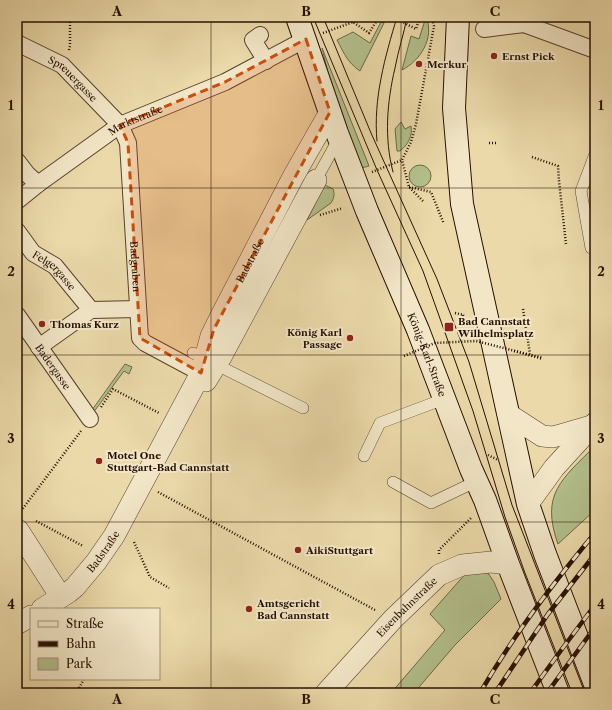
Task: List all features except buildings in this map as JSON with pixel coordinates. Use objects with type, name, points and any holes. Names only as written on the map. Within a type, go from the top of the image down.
[{"type":"main road","name":"König-Karl-Straße","points":[[297,17],[306,39],[339,137],[367,211],[418,330],[558,693]]},
{"type":"main road","points":[[306,39],[309,17]]},
{"type":"main road","points":[[457,21],[454,108],[462,204],[528,504],[545,554],[595,684]]},
{"type":"street","points":[[484,29],[523,21],[595,50]]},
{"type":"street","points":[[256,35],[266,62]]},
{"type":"street","name":"Marktstraße","points":[[17,200],[120,126],[225,82],[266,62],[306,39]]},
{"type":"street","name":"Spreuergasse","points":[[17,43],[62,65],[120,126]]},
{"type":"street","name":"Badstraße","points":[[204,362],[214,329],[293,177],[330,112]]},
{"type":"street","name":"Badgraben","points":[[120,126],[128,143],[140,338],[145,343],[204,362]]},
{"type":"street","points":[[17,161],[27,174],[38,184]]},
{"type":"street","name":"Badstraße","points":[[44,608],[75,587],[101,556],[114,536],[180,413],[204,362],[316,180]]},
{"type":"street","name":"Felgergasse","points":[[17,231],[33,253],[55,266],[91,310]]},
{"type":"street","points":[[39,347],[91,310],[138,309]]},
{"type":"street","name":"Badergasse","points":[[17,315],[87,423]]},
{"type":"street","points":[[508,414],[542,436],[553,438],[593,424]]},
{"type":"street","points":[[528,504],[554,468],[593,424]]},
{"type":"street","points":[[23,521],[61,597]]},
{"type":"street","name":"Eisenbahnstraße","points":[[326,693],[393,619],[439,575],[462,565],[491,562],[508,564]]},
{"type":"street","points":[[17,624],[30,617]]},
{"type":"lane","name":"Badstraße","points":[[316,180],[339,137]]},
{"type":"lane","points":[[595,154],[580,191],[591,248],[595,250]]},
{"type":"lane","points":[[204,362],[303,408]]},
{"type":"lane","points":[[364,456],[380,423],[444,399]]},
{"type":"lane","points":[[393,482],[430,503],[481,491]]},
{"type":"path","points":[[62,65],[70,46],[70,17]]},
{"type":"path","points":[[348,17],[369,33],[379,17]]},
{"type":"path","points":[[393,17],[416,29],[420,17]]},
{"type":"path","points":[[423,201],[409,187],[402,160],[411,142],[416,124],[434,26],[432,17]]},
{"type":"path","points":[[333,30],[353,22]]},
{"type":"path","points":[[489,143],[497,143]]},
{"type":"path","points":[[532,157],[558,166],[566,244]]},
{"type":"path","points":[[367,174],[402,160]]},
{"type":"path","points":[[409,187],[431,192],[444,225]]},
{"type":"path","points":[[314,217],[343,208]]},
{"type":"path","points":[[523,309],[530,354]]},
{"type":"path","points":[[404,356],[435,343],[476,341],[530,354],[543,359],[493,346]]},
{"type":"path","points":[[110,395],[113,389],[159,413]]},
{"type":"path","points":[[24,508],[87,423]]},
{"type":"path","points":[[142,483],[393,619]]},
{"type":"path","points":[[439,575],[439,550],[470,518],[481,491]]},
{"type":"path","points":[[23,521],[60,534],[101,556]]},
{"type":"path","points":[[60,534],[63,529]]},
{"type":"path","points":[[66,537],[69,533]]},
{"type":"path","points":[[134,542],[150,577],[169,588]]},
{"type":"path","points":[[76,693],[83,680]]},
{"type":"path","points":[[79,688],[82,693]]},
{"type":"highlighted area","points":[[306,39],[330,112],[214,329],[201,373],[140,338],[128,143],[120,125],[225,82]]},
{"type":"green space","points":[[426,17],[429,33],[424,48],[415,61],[402,70],[411,36],[419,39]]},
{"type":"green space","points":[[381,22],[384,23],[360,71],[349,61],[337,40],[353,32],[370,43]]},
{"type":"green space","points":[[322,48],[369,166],[361,168],[329,77]]},
{"type":"green space","points":[[401,122],[405,129],[411,126],[411,133],[405,146],[400,151],[397,151],[395,129]]},
{"type":"green space","points":[[420,165],[424,166],[430,172],[430,180],[424,186],[420,187],[416,186],[410,180],[409,176],[410,172],[416,166]]},
{"type":"green space","points":[[325,185],[333,189],[334,194],[331,203],[307,220]]},
{"type":"green space","points":[[125,364],[132,367],[129,374],[124,371],[93,413],[92,410]]},
{"type":"green space","points":[[595,446],[595,510],[558,544],[553,527],[552,512],[553,500],[557,489],[564,478]]},
{"type":"green space","points":[[467,572],[488,573],[494,582],[501,599],[455,645],[414,693],[391,693],[445,630],[430,614]]},
{"type":"tram line","points":[[313,17],[377,170],[423,271],[473,411],[505,517],[525,573],[572,693]]},
{"type":"tram line","points":[[323,17],[371,133],[437,279],[469,362],[512,505],[585,693]]},
{"type":"tram line","points":[[377,141],[376,125],[378,94],[384,63],[397,17]]},
{"type":"tram line","points":[[393,172],[388,146],[388,107],[392,81],[407,17]]},
{"type":"railway","points":[[480,693],[534,610],[595,533]]},
{"type":"railway","points":[[495,693],[548,614],[595,554]]},
{"type":"railway","points":[[530,693],[595,605]]},
{"type":"railway","points":[[547,693],[595,627]]},
{"type":"railway","points":[[588,693],[595,684]]},
{"type":"place","name":"Ernst Pick","points":[[494,56]]},
{"type":"place","name":"Merkur","points":[[419,64]]},
{"type":"place","name":"Thomas Kurz","points":[[42,324]]},
{"type":"place","name":"Bad Cannstatt Wilhelmsplatz","points":[[449,327]]},
{"type":"place","name":"König Karl Passage","points":[[350,338]]},
{"type":"place","name":"Motel One Stuttgart-Bad Cannstatt","points":[[99,461]]},
{"type":"place","name":"AikiStuttgart","points":[[298,550]]},
{"type":"place","name":"Amtsgericht Bad Cannstatt","points":[[249,609]]}]
